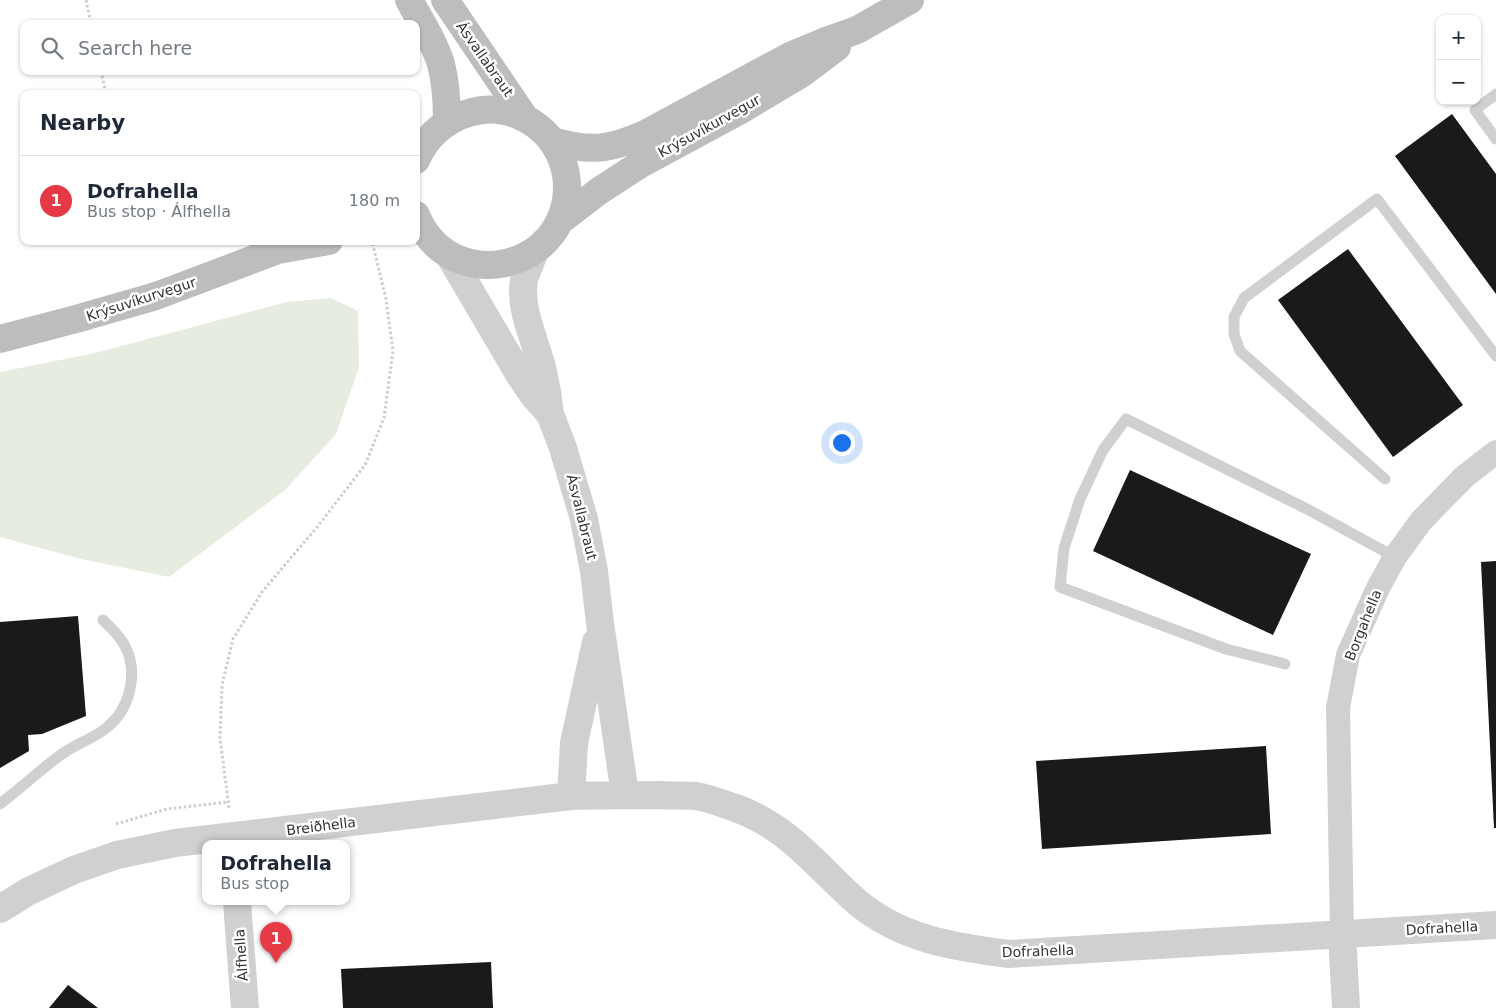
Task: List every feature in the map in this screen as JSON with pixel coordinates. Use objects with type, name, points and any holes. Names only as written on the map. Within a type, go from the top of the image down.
[{"type":"main road","points":[[409,0],[420,20]]},
{"type":"main road","name":"Ásvallabraut","points":[[445,0],[525,118]]},
{"type":"main road","name":"Krýsuvíkurvegur","points":[[552,141],[585,149],[618,145],[629,141],[790,56],[857,30],[910,0]]},
{"type":"main road","points":[[420,20],[435,48],[444,77],[447,99],[447,122]]},
{"type":"main road","name":"Krýsuvíkurvegur","points":[[560,221],[599,191],[639,165],[739,111],[801,74],[832,52],[857,30]]},
{"type":"main road","points":[[420,151],[432,134],[458,116],[467,112],[487,109],[506,111],[525,118],[541,129],[552,141],[561,156],[567,179],[566,203],[560,221],[549,238],[535,251],[517,261],[488,266],[468,263],[433,245],[420,222]]},
{"type":"main road","name":"Krýsuvíkurvegur","points":[[0,339],[76,320],[156,296],[284,246]]},
{"type":"street","name":"Ásvallabraut","points":[[433,245],[534,396],[550,414]]},
{"type":"street","name":"Ásvallabraut","points":[[535,251],[524,279],[524,305],[542,367],[550,414],[563,448],[584,519],[594,570],[625,794]]},
{"type":"street","name":"Borgahella","points":[[1342,933],[1338,708],[1348,655],[1378,588],[1395,557],[1421,521],[1464,476],[1496,452]]},
{"type":"street","name":"Ásvallabraut","points":[[571,796],[574,743],[600,623]]},
{"type":"street","name":"Breiðhella","points":[[233,840],[571,796],[625,794]]},
{"type":"street","name":"Dofrahella","points":[[625,794],[696,796],[737,809],[776,828],[800,847],[858,903],[886,922],[920,938],[964,948],[1009,954],[1496,925]]},
{"type":"street","name":"Breiðhella","points":[[0,909],[29,891],[56,878],[117,855],[175,843],[202,842]]},
{"type":"street","name":"Álfhella","points":[[237,905],[245,1008]]},
{"type":"street","points":[[1342,933],[1346,1008]]},
{"type":"lane","points":[[1496,94],[1475,110],[1496,139]]},
{"type":"lane","points":[[1385,479],[1240,351],[1234,334],[1234,317],[1244,298],[1377,199],[1496,356]]},
{"type":"lane","points":[[1285,664],[1226,649],[1060,587],[1064,548],[1080,499],[1103,450],[1126,419],[1307,509],[1395,557]]},
{"type":"lane","points":[[0,804],[63,753],[105,729],[124,707],[129,694],[131,680],[130,662],[125,646],[103,620]]},
{"type":"path","points":[[86,0],[90,20]]},
{"type":"path","points":[[102,75],[105,90]]},
{"type":"path","points":[[233,840],[220,738],[222,685],[233,639],[262,592],[318,526],[365,465],[384,418],[393,351],[386,299],[373,245]]},
{"type":"shaded area","points":[[331,298],[358,311],[359,367],[336,434],[285,490],[169,577],[81,559],[0,537],[0,372],[95,353],[287,302]]},
{"type":"building","points":[[1452,114],[1496,174],[1496,294],[1395,156]]},
{"type":"building","points":[[1348,249],[1463,405],[1393,457],[1278,300]]},
{"type":"building","points":[[1130,470],[1311,554],[1273,635],[1093,551]]},
{"type":"building","points":[[1496,561],[1496,828],[1494,828],[1481,562]]},
{"type":"building","points":[[78,616],[86,716],[42,734],[28,735],[29,751],[0,768],[0,622]]},
{"type":"building","points":[[1266,746],[1271,834],[1042,849],[1036,761]]},
{"type":"building","points":[[491,962],[493,1008],[343,1008],[341,969]]},
{"type":"building","points":[[68,985],[98,1008],[49,1008]]},
{"type":"place","name":"Dofrahella","points":[[276,963]]}]
